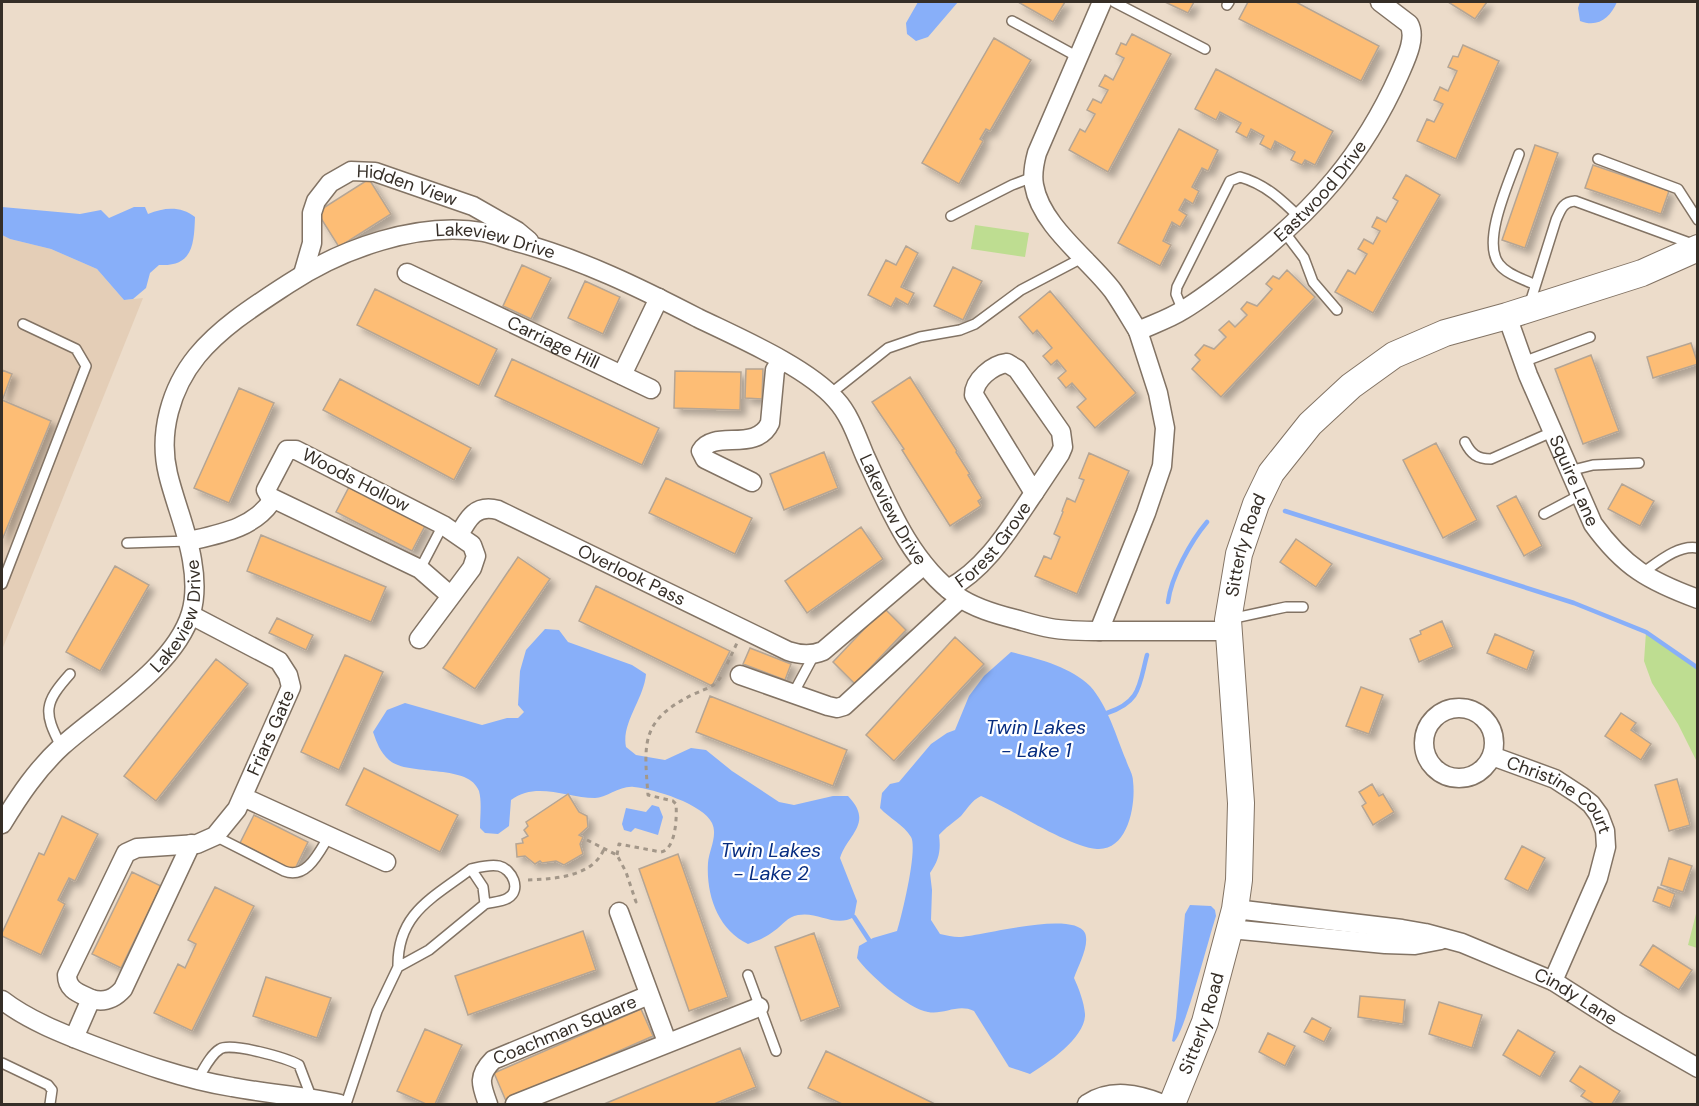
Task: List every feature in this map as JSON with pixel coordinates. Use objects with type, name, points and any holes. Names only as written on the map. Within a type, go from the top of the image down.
[{"type":"street","points":[[1099,631],[1146,513],[1162,466],[1165,428],[1158,393],[1138,331],[1113,291],[1082,258],[1046,213],[1034,187],[1033,177],[1037,153],[1102,2]]},
{"type":"street","name":"Eastwood Drive","points":[[1138,331],[1183,311],[1285,233],[1327,190],[1349,163],[1377,119],[1403,64],[1412,38],[1412,28],[1405,20],[1380,2]]},
{"type":"street","name":"Hidden View","points":[[303,274],[312,243],[312,213],[316,201],[330,183],[351,171],[375,172],[473,206],[517,231],[534,246]]},
{"type":"street","name":"Lakeview Drive","points":[[2,824],[21,792],[43,765],[142,681],[182,633],[191,615],[195,573],[189,541],[167,471],[165,452],[165,429],[172,401],[184,375],[198,355],[221,332],[253,306],[303,274],[336,257],[373,243],[410,234],[443,230],[482,232],[576,260],[659,298],[781,360],[812,379],[830,394],[845,412],[887,505],[924,565],[954,594],[984,611],[1053,629],[1099,631],[1228,625]]},
{"type":"street","name":"Sitterly Road","points":[[1172,1104],[1205,1022],[1232,919],[1239,880],[1241,803],[1228,625],[1239,554],[1256,504],[1271,473],[1310,424],[1351,386],[1395,355],[1445,333],[1517,313],[1642,273],[1698,247]]},
{"type":"street","name":"Carriage Hill","points":[[407,273],[622,375],[659,298]]},
{"type":"street","name":"Squire Lane","points":[[1517,313],[1523,362],[1593,524],[1608,546],[1641,574],[1698,599]]},
{"type":"street","points":[[752,482],[707,461],[701,451],[708,444],[756,438],[762,435],[770,423],[775,370],[781,360]]},
{"type":"street","name":"Forest Grove","points":[[954,594],[987,558],[1034,493],[1063,447],[1061,432],[1017,369],[1007,363],[1002,364],[980,378],[974,395],[1034,493]]},
{"type":"street","points":[[622,375],[651,389]]},
{"type":"street","name":"Woods Hollow","points":[[273,499],[266,490],[286,452],[294,450],[451,530],[472,545],[476,556],[472,568],[419,639]]},
{"type":"street","points":[[189,541],[230,530],[252,521],[263,514],[273,499],[420,569],[451,596]]},
{"type":"street","name":"Overlook Pass","points":[[451,530],[476,511],[486,508],[498,510],[796,654],[814,655]]},
{"type":"street","points":[[814,655],[823,651],[855,626],[924,565]]},
{"type":"street","points":[[740,675],[828,706],[837,708],[844,706],[954,594]]},
{"type":"street","name":"Friars Gate","points":[[191,615],[272,656],[284,667],[291,687],[237,809],[215,836]]},
{"type":"street","name":"Christine Court","points":[[1492,756],[1555,779],[1581,796],[1599,815],[1605,831],[1606,847],[1598,878],[1553,981]]},
{"type":"street","name":"Friars Gate","points":[[243,797],[386,862]]},
{"type":"street","points":[[191,844],[123,989],[112,999],[105,1001],[91,999],[70,988],[68,975],[126,853],[137,848],[202,842],[215,836]]},
{"type":"street","name":"Coachman Square","points":[[619,912],[667,1042]]},
{"type":"street","name":"Cindy Lane","points":[[1232,919],[1385,944],[1415,945],[1446,939],[1462,943],[1553,981],[1698,1068]]},
{"type":"street","name":"Coachman Square","points":[[488,1104],[481,1079],[484,1068],[493,1060],[649,995]]},
{"type":"street","points":[[74,1038],[91,999]]},
{"type":"street","points":[[2,1000],[17,1011],[74,1038],[160,1070],[231,1088],[340,1104]]},
{"type":"street","points":[[515,1104],[759,1007]]},
{"type":"street","points":[[1087,1104],[1121,1093],[1163,1104]]},
{"type":"lane","points":[[1114,2],[1205,49]]},
{"type":"lane","points":[[1012,21],[1078,57]]},
{"type":"lane","points":[[1519,154],[1494,228],[1493,249],[1496,259],[1507,272],[1535,285]]},
{"type":"lane","points":[[1598,159],[1678,189],[1698,220]]},
{"type":"lane","points":[[951,216],[1033,177]]},
{"type":"lane","points":[[1183,311],[1176,294],[1177,287],[1230,181],[1240,177],[1264,186],[1300,218]]},
{"type":"lane","points":[[1517,313],[1535,285],[1556,220],[1562,206],[1568,202],[1575,201],[1698,247]]},
{"type":"lane","points":[[1285,233],[1304,258],[1313,282],[1337,310]]},
{"type":"lane","points":[[830,394],[888,348],[920,337],[960,330],[975,324],[1021,290],[1082,258]]},
{"type":"lane","points":[[2,584],[86,366],[76,349],[23,324]]},
{"type":"lane","points":[[1523,362],[1590,337]]},
{"type":"lane","points":[[1465,442],[1475,456],[1491,459],[1552,432]]},
{"type":"lane","points":[[1569,471],[1593,465],[1639,463]]},
{"type":"lane","points":[[1544,514],[1580,495]]},
{"type":"lane","points":[[420,569],[451,530]]},
{"type":"lane","points":[[127,543],[189,541]]},
{"type":"lane","points":[[1641,574],[1677,550],[1690,546],[1698,548]]},
{"type":"lane","points":[[1228,625],[1286,608],[1303,607]]},
{"type":"lane","points":[[793,694],[814,655]]},
{"type":"lane","points":[[62,747],[51,728],[48,709],[57,688],[70,674]]},
{"type":"lane","points":[[215,836],[284,871],[295,873],[305,870],[329,836]]},
{"type":"lane","points":[[346,1104],[377,1011],[398,967],[400,941],[410,919],[418,910],[471,869],[498,866],[511,873],[515,882],[514,893],[510,897],[486,904],[429,950],[398,967]]},
{"type":"lane","points":[[471,869],[483,887],[486,904]]},
{"type":"lane","points":[[748,975],[776,1051]]},
{"type":"lane","points":[[197,1080],[217,1051],[222,1047],[234,1047],[287,1059],[299,1065],[312,1099]]},
{"type":"lane","points":[[2,1063],[48,1084],[52,1090],[50,1104]]},
{"type":"path","points":[[617,855],[619,844],[661,852],[670,847],[676,821],[676,804],[674,801],[648,795],[645,751],[650,731],[666,710],[718,682],[744,629]]},
{"type":"path","points":[[587,840],[617,855],[626,872],[636,902],[619,912]]},
{"type":"path","points":[[528,880],[567,876],[587,868],[601,857],[604,849]]},
{"type":"shaded area","points":[[2,235],[51,249],[97,269],[124,300],[143,298],[2,650]]},
{"type":"green space","points":[[975,225],[1029,233],[1025,257],[971,249]]},
{"type":"green space","points":[[1646,632],[1697,668],[1697,762],[1678,724],[1652,683],[1644,661]]},
{"type":"green space","points":[[1697,910],[1697,948],[1688,945]]},
{"type":"water","points":[[918,2],[958,2],[928,37],[916,41],[907,34],[906,23]]},
{"type":"water","points":[[1580,2],[1617,2],[1611,13],[1603,20],[1586,23],[1580,21],[1578,8]]},
{"type":"water","points":[[2,207],[80,214],[101,210],[109,218],[134,207],[145,207],[148,214],[167,209],[178,209],[195,217],[194,236],[185,258],[170,265],[159,265],[150,273],[146,288],[133,299],[124,300],[97,269],[51,249],[2,235]]},
{"type":"water","name":"Twin Lakes - Lake 2","points":[[545,629],[559,630],[568,642],[632,665],[646,674],[625,738],[626,747],[636,755],[665,760],[691,748],[706,750],[732,771],[779,802],[794,805],[833,796],[848,796],[859,814],[859,821],[840,858],[857,901],[854,917],[840,921],[805,914],[794,916],[768,935],[748,944],[729,930],[716,910],[708,875],[714,828],[707,816],[689,804],[665,794],[634,787],[595,798],[552,792],[531,792],[521,794],[511,800],[509,826],[498,834],[485,833],[480,828],[479,791],[473,782],[451,773],[398,765],[383,754],[373,732],[387,710],[405,703],[482,725],[507,718],[518,718],[524,712],[518,705],[520,671],[526,650]]},
{"type":"water","name":"Twin Lakes - Lake 1","points":[[1011,652],[1064,668],[1090,686],[1111,721],[1132,776],[1134,791],[1128,825],[1123,835],[1108,848],[1097,849],[1071,842],[981,796],[939,835],[939,855],[930,873],[931,920],[940,934],[959,937],[1046,924],[1077,927],[1085,933],[1085,949],[1074,978],[1084,1005],[1084,1023],[1065,1048],[1030,1074],[1009,1067],[974,1011],[962,1008],[928,1012],[910,1005],[889,990],[857,958],[859,946],[873,938],[897,931],[911,868],[913,844],[911,837],[880,808],[882,793],[890,784],[899,782],[931,744],[955,730],[969,696],[984,676]]},
{"type":"water","points":[[652,805],[659,807],[663,817],[658,835],[635,828],[631,832],[624,830],[622,824],[626,808],[646,812]]},
{"type":"water","points":[[1190,905],[1211,906],[1216,916],[1184,1021],[1174,1042],[1172,1041],[1185,914]]},
{"type":"building","points":[[1018,2],[1065,2],[1053,22]]},
{"type":"building","points":[[1165,2],[1194,2],[1188,13]]},
{"type":"building","points":[[1248,2],[1296,2],[1379,46],[1361,81],[1239,19]]},
{"type":"building","points":[[1448,2],[1487,2],[1475,19]]},
{"type":"building","points":[[1132,34],[1171,54],[1108,172],[1069,150],[1080,129],[1085,132],[1095,114],[1087,110],[1093,99],[1101,103],[1108,90],[1099,86],[1105,75],[1113,80],[1124,58],[1116,54],[1121,43],[1126,45]]},
{"type":"building","points":[[994,38],[1031,60],[990,131],[986,129],[980,139],[983,141],[959,184],[922,163]]},
{"type":"building","points":[[1463,45],[1499,61],[1456,159],[1417,141],[1427,119],[1434,122],[1443,104],[1434,100],[1440,87],[1448,91],[1457,71],[1448,67],[1453,56],[1458,57]]},
{"type":"building","points":[[1216,69],[1333,131],[1315,165],[1305,160],[1302,165],[1291,160],[1295,152],[1275,141],[1271,150],[1260,144],[1264,136],[1251,129],[1247,138],[1236,132],[1241,123],[1220,112],[1216,120],[1195,109]]},
{"type":"building","points":[[1179,129],[1218,150],[1208,171],[1202,168],[1192,187],[1199,191],[1193,204],[1185,199],[1179,210],[1187,215],[1180,227],[1172,222],[1163,241],[1171,245],[1160,266],[1118,243]]},
{"type":"building","points":[[1535,145],[1558,153],[1525,248],[1502,240]]},
{"type":"building","points":[[1593,165],[1669,191],[1661,214],[1585,188]]},
{"type":"building","points":[[1406,175],[1440,195],[1373,313],[1335,292],[1348,270],[1355,274],[1367,254],[1358,249],[1364,239],[1373,244],[1380,231],[1372,227],[1377,217],[1386,222],[1398,201],[1393,198]]},
{"type":"building","points":[[369,179],[391,214],[339,247],[317,212]]},
{"type":"building","points":[[906,246],[918,253],[901,287],[914,293],[908,305],[896,298],[891,307],[868,295],[886,260],[896,265]]},
{"type":"building","points":[[522,265],[551,278],[531,319],[503,306]]},
{"type":"building","points":[[953,267],[982,281],[963,320],[934,306]]},
{"type":"building","points":[[1287,270],[1315,297],[1221,397],[1192,369],[1200,360],[1195,355],[1204,345],[1214,349],[1226,337],[1219,330],[1229,321],[1235,327],[1247,315],[1241,309],[1247,302],[1257,306],[1272,289],[1266,284],[1273,276],[1279,279]]},
{"type":"building","points":[[585,281],[620,297],[603,334],[568,318]]},
{"type":"building","points":[[375,289],[497,349],[479,386],[357,325]]},
{"type":"building","points":[[1050,291],[1136,393],[1095,428],[1077,407],[1086,399],[1072,383],[1066,388],[1058,378],[1066,371],[1057,360],[1051,365],[1043,356],[1052,348],[1037,330],[1033,334],[1019,317]]},
{"type":"building","points":[[1691,343],[1698,364],[1653,378],[1647,357]]},
{"type":"building","points":[[1591,355],[1619,431],[1583,444],[1555,369]]},
{"type":"building","points":[[512,359],[659,428],[642,465],[495,396]]},
{"type":"building","points":[[746,369],[763,369],[762,399],[745,398]]},
{"type":"building","points":[[2,370],[12,374],[2,401]]},
{"type":"building","points":[[675,371],[741,372],[740,410],[674,408]]},
{"type":"building","points":[[910,377],[957,451],[982,498],[978,501],[981,506],[950,526],[902,450],[904,449],[872,402]]},
{"type":"building","points":[[340,379],[471,448],[454,480],[323,410]]},
{"type":"building","points":[[239,388],[274,403],[229,503],[194,488]]},
{"type":"building","points":[[2,400],[51,421],[2,540]]},
{"type":"building","points":[[1436,443],[1477,520],[1443,538],[1403,460]]},
{"type":"building","points":[[824,452],[838,488],[784,510],[770,474]]},
{"type":"building","points":[[1089,453],[1129,471],[1077,594],[1035,576],[1044,556],[1051,559],[1060,537],[1054,534],[1062,511],[1067,498],[1075,502],[1084,480],[1079,478]]},
{"type":"building","points":[[666,478],[752,518],[735,554],[649,513]]},
{"type":"building","points":[[1622,484],[1654,501],[1640,526],[1608,509]]},
{"type":"building","points":[[350,485],[426,524],[412,551],[336,512]]},
{"type":"building","points":[[1516,496],[1542,546],[1524,556],[1497,506]]},
{"type":"building","points":[[861,527],[883,559],[807,613],[785,581]]},
{"type":"building","points":[[261,535],[386,587],[371,622],[247,571]]},
{"type":"building","points":[[1296,539],[1332,564],[1316,587],[1280,562]]},
{"type":"building","points":[[518,557],[550,579],[475,689],[443,668]]},
{"type":"building","points":[[115,566],[149,585],[100,671],[66,652]]},
{"type":"building","points":[[596,586],[730,651],[712,686],[579,621]]},
{"type":"building","points":[[884,608],[906,630],[855,684],[833,662]]},
{"type":"building","points":[[277,618],[313,635],[306,650],[269,633]]},
{"type":"building","points":[[1442,621],[1453,647],[1419,662],[1410,639],[1421,634],[1420,631]]},
{"type":"building","points":[[1495,634],[1534,651],[1527,670],[1487,653]]},
{"type":"building","points":[[955,637],[984,664],[894,761],[866,735]]},
{"type":"building","points":[[750,648],[791,664],[785,680],[743,664]]},
{"type":"building","points":[[345,655],[383,672],[339,770],[301,752]]},
{"type":"building","points":[[216,659],[248,684],[156,801],[124,776]]},
{"type":"building","points":[[1361,687],[1383,695],[1369,734],[1346,726]]},
{"type":"building","points":[[710,696],[847,750],[833,786],[696,732]]},
{"type":"building","points":[[1621,713],[1636,723],[1631,730],[1651,744],[1641,760],[1605,736]]},
{"type":"building","points":[[364,768],[458,815],[440,852],[346,805]]},
{"type":"building","points":[[1677,779],[1690,825],[1669,831],[1655,785]]},
{"type":"building","points":[[1372,784],[1379,796],[1383,794],[1394,812],[1373,825],[1362,806],[1366,803],[1359,792]]},
{"type":"building","points":[[568,794],[579,812],[587,816],[588,827],[579,835],[583,837],[580,844],[583,854],[564,865],[556,861],[542,863],[540,861],[535,864],[525,856],[517,857],[516,844],[523,843],[522,839],[528,836],[524,830],[528,826],[526,822]]},
{"type":"building","points":[[254,815],[308,842],[294,871],[240,843]]},
{"type":"building","points":[[62,816],[98,834],[75,881],[69,878],[58,900],[65,904],[41,955],[2,936],[2,933],[39,853],[44,855]]},
{"type":"building","points":[[1522,846],[1545,858],[1528,891],[1505,879]]},
{"type":"building","points":[[678,854],[728,997],[689,1011],[639,869]]},
{"type":"building","points":[[1669,858],[1692,866],[1683,892],[1661,885]]},
{"type":"building","points":[[132,872],[161,886],[121,968],[92,954]]},
{"type":"building","points":[[215,887],[254,906],[192,1031],[154,1013],[178,964],[185,968],[196,944],[188,940]]},
{"type":"building","points":[[1658,887],[1675,894],[1670,908],[1653,901]]},
{"type":"building","points":[[583,931],[596,970],[468,1015],[455,976]]},
{"type":"building","points":[[814,933],[840,1007],[801,1021],[775,947]]},
{"type":"building","points":[[1653,945],[1692,970],[1679,990],[1640,965]]},
{"type":"building","points":[[266,977],[331,998],[317,1038],[253,1016]]},
{"type":"building","points":[[1360,996],[1405,1000],[1403,1024],[1358,1017]]},
{"type":"building","points":[[1439,1002],[1482,1015],[1472,1048],[1429,1034]]},
{"type":"building","points":[[641,1009],[653,1036],[506,1101],[494,1073]]},
{"type":"building","points":[[1312,1018],[1331,1028],[1324,1042],[1304,1032]]},
{"type":"building","points":[[425,1029],[462,1045],[435,1104],[426,1104],[397,1091]]},
{"type":"building","points":[[1518,1030],[1555,1052],[1540,1077],[1503,1055]]},
{"type":"building","points":[[1268,1033],[1295,1046],[1285,1066],[1259,1052]]},
{"type":"building","points":[[740,1048],[756,1087],[714,1104],[604,1104]]},
{"type":"building","points":[[826,1051],[935,1104],[842,1104],[808,1088]]},
{"type":"building","points":[[1580,1066],[1620,1091],[1612,1104],[1594,1104],[1581,1096],[1585,1091],[1570,1081]]},
{"type":"waterway","points":[[1285,511],[1574,603],[1646,632],[1698,668]]},
{"type":"waterway","points":[[1168,602],[1173,582],[1183,560],[1207,522]]},
{"type":"waterway","points":[[1107,713],[1126,704],[1137,691],[1147,655]]},
{"type":"waterway","points":[[854,917],[869,940]]}]
